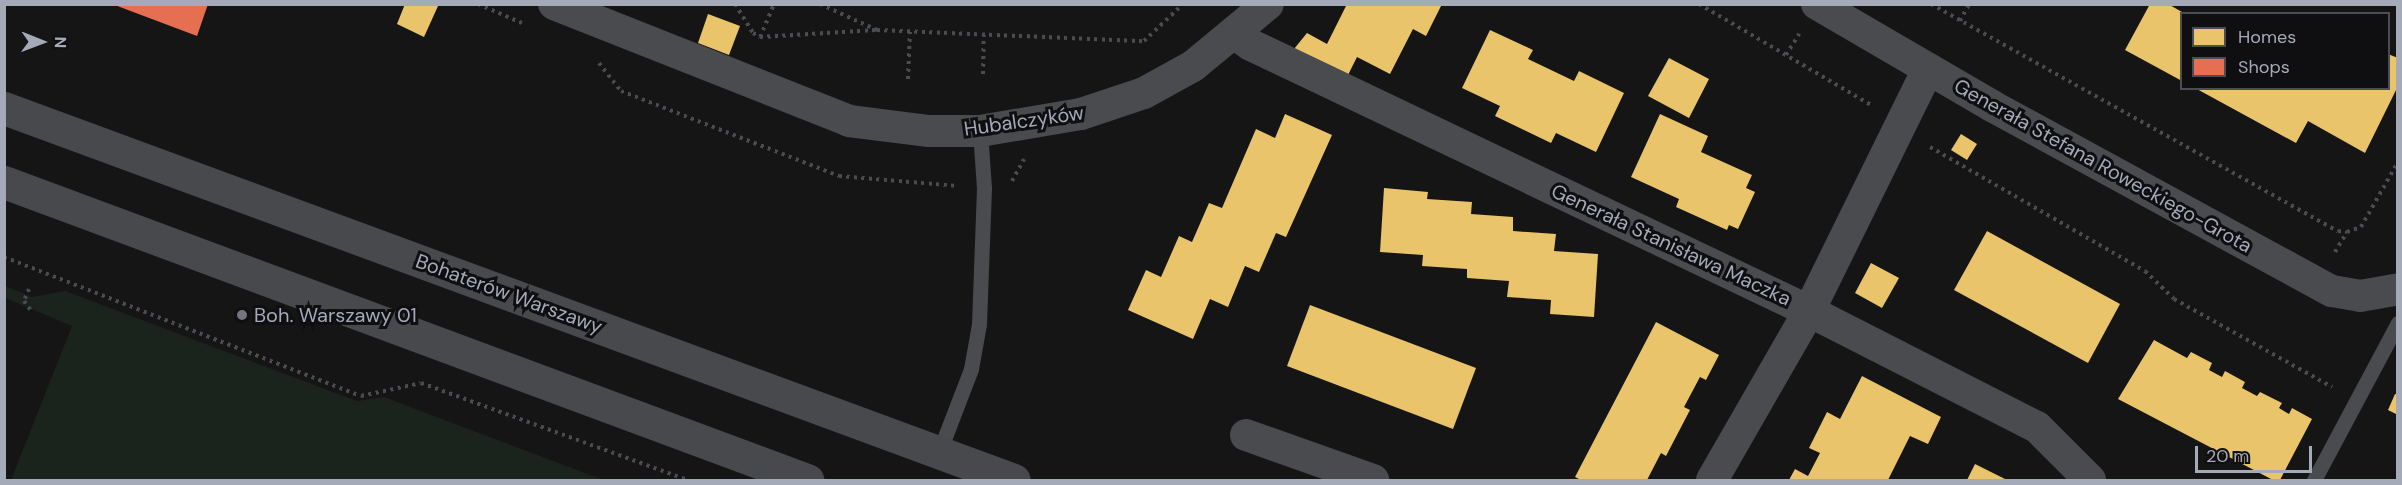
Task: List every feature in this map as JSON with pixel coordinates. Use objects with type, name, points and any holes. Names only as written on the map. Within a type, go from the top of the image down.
[{"type":"main road","name":"Bohaterów Warszawy","points":[[4,108],[938,454],[1014,480]]},
{"type":"main road","points":[[4,182],[807,480]]},
{"type":"street","name":"Hubalczyków","points":[[554,4],[849,121],[929,131],[980,131],[1081,114],[1144,93],[1193,66],[1235,34],[1268,4]]},
{"type":"street","name":"Generała Stefana Roweckiego-Grota","points":[[1818,4],[1929,69],[2332,291],[2360,296],[2397,289]]},
{"type":"street","name":"Generała Stanisława Maczka","points":[[1235,34],[1251,45],[1809,311],[2037,427],[2090,480]]},
{"type":"street","points":[[1712,480],[1809,311],[1929,69]]},
{"type":"street","points":[[1246,435],[1373,480]]},
{"type":"lane","points":[[938,454],[971,369],[979,324],[984,188],[980,131]]},
{"type":"lane","points":[[2314,480],[2397,323]]},
{"type":"path","points":[[735,4],[753,33],[760,37],[877,30],[1144,41],[1183,4]]},
{"type":"path","points":[[760,37],[774,4]]},
{"type":"path","points":[[820,4],[829,6],[877,30]]},
{"type":"path","points":[[1699,4],[1887,114],[1899,129],[2145,271],[2174,299],[2357,400]]},
{"type":"path","points":[[1931,4],[2338,231],[2347,232],[2361,227],[2397,162]]},
{"type":"path","points":[[1960,21],[1969,4]]},
{"type":"path","points":[[908,80],[910,32]]},
{"type":"path","points":[[983,74],[984,35]]},
{"type":"path","points":[[2318,284],[2347,232]]},
{"type":"path","points":[[4,257],[361,396],[421,383],[688,480]]},
{"type":"path","points":[[29,289],[24,301],[32,312]]},
{"type":"shaded area","points":[[5,286],[32,297],[65,291],[357,401],[384,397],[603,480],[11,480],[72,326],[5,298]]},
{"type":"building: Homes","points":[[405,4],[438,6],[424,37],[397,24]]},
{"type":"building: Homes","points":[[1347,4],[1442,4],[1426,36],[1413,29],[1390,74],[1357,57],[1348,75],[1294,49],[1307,33],[1327,44]]},
{"type":"building: Homes","points":[[2150,4],[2168,4],[2182,12],[2180,12],[2180,80],[2125,50]]},
{"type":"building: Homes","points":[[708,14],[740,26],[729,55],[698,43]]},
{"type":"building: Homes","points":[[1490,30],[1533,50],[1528,59],[1574,81],[1579,71],[1624,93],[1596,152],[1556,133],[1551,143],[1495,116],[1500,106],[1462,88]]},
{"type":"building: Homes","points":[[2390,55],[2398,58],[2398,86],[2365,153],[2308,121],[2296,143],[2199,90],[2390,90]]},
{"type":"building: Homes","points":[[1669,58],[1709,79],[1689,118],[1648,96]]},
{"type":"building: Homes","points":[[1285,114],[1332,135],[1286,237],[1276,233],[1259,272],[1245,266],[1228,307],[1210,299],[1193,339],[1128,310],[1146,270],[1161,277],[1179,236],[1192,242],[1209,203],[1222,208],[1256,129],[1275,138]]},
{"type":"building: Homes","points":[[1660,114],[1708,136],[1701,152],[1752,175],[1746,188],[1755,192],[1738,229],[1729,225],[1727,230],[1676,207],[1679,199],[1631,177]]},
{"type":"building: Homes","points":[[1961,134],[1977,144],[1967,160],[1951,150]]},
{"type":"building: Homes","points":[[1384,188],[1428,192],[1427,199],[1472,202],[1471,214],[1513,217],[1513,231],[1556,234],[1554,251],[1598,254],[1594,317],[1550,314],[1551,300],[1507,297],[1509,281],[1467,278],[1467,269],[1422,266],[1423,255],[1380,252]]},
{"type":"building: Homes","points":[[1987,231],[2120,304],[2088,363],[1954,290]]},
{"type":"building: Homes","points":[[1871,263],[1899,278],[1882,308],[1855,293]]},
{"type":"building: Homes","points":[[1310,305],[1476,368],[1453,429],[1287,366]]},
{"type":"building: Homes","points":[[1656,322],[1719,355],[1706,380],[1700,377],[1684,407],[1690,410],[1666,456],[1661,453],[1647,480],[1581,480],[1575,477]]},
{"type":"building: Homes","points":[[2154,340],[2187,358],[2191,352],[2212,363],[2209,370],[2222,377],[2225,371],[2245,382],[2242,388],[2257,396],[2260,392],[2282,403],[2279,408],[2289,414],[2292,408],[2312,419],[2280,480],[2273,480],[2118,399]]},
{"type":"building: Homes","points":[[1862,376],[1941,417],[1928,444],[1910,436],[1888,480],[1789,480],[1795,469],[1808,476],[1820,453],[1809,448],[1827,412],[1840,419]]},
{"type":"building: Homes","points":[[2395,394],[2398,395],[2398,415],[2388,410]]},
{"type":"building: Homes","points":[[1975,464],[2007,480],[1967,480]]},
{"type":"building: Shops","points":[[112,4],[208,4],[197,36]]},
{"type":"place","name":"Boh. Warszawy 01","points":[[242,315]]}]
